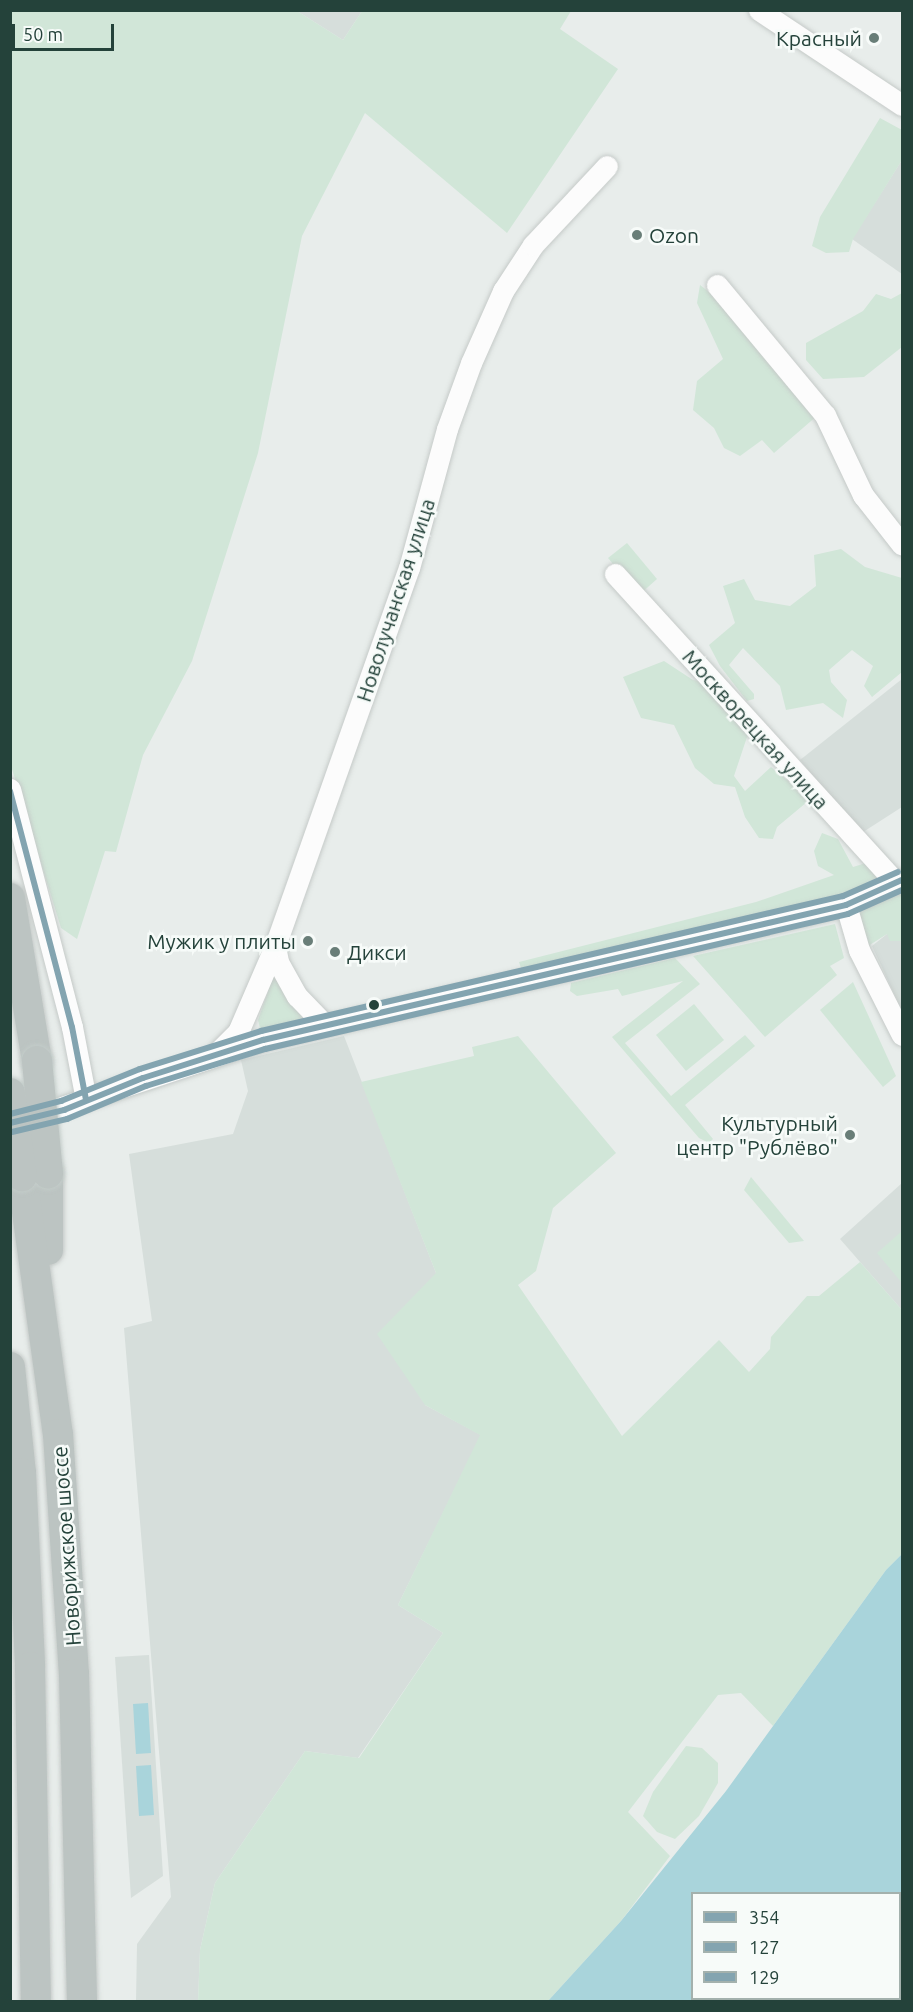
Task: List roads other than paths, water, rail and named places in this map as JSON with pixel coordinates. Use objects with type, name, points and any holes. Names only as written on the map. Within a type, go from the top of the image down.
[{"type":"highway","points":[[11,900],[37,1061],[35,1174],[48,1356]]},
{"type":"highway","name":"Новорижское шоссе","points":[[10,1093],[35,1174],[31,1245],[58,1434],[74,1674],[82,2001]]},
{"type":"highway","name":"Новорижское шоссе","points":[[10,1367],[27,1591],[36,2001]]},
{"type":"street","points":[[759,10],[903,105]]},
{"type":"street","name":"Новолучанская улица","points":[[217,1053],[232,1041],[250,1009],[275,946],[408,568],[447,429],[471,363],[503,291],[533,245],[607,166]]},
{"type":"street","points":[[717,285],[825,415],[863,495],[903,544]]},
{"type":"street","name":"Москворецкая улица","points":[[615,574],[899,882]]},
{"type":"street","points":[[10,789],[72,1027],[86,1100]]},
{"type":"street","points":[[10,1123],[86,1100],[217,1053],[263,1040],[846,905],[899,882]]},
{"type":"street","points":[[846,905],[859,950],[903,1035]]},
{"type":"street","points":[[275,946],[278,962],[297,996],[325,1025]]},
{"type":"street","points":[[250,1009],[252,1026],[263,1040]]},
{"type":"water","points":[[902,1554],[902,2001],[548,2001],[621,1921],[726,1791],[886,1570]]},
{"type":"water","points":[[148,1703],[151,1753],[136,1754],[133,1704]]},
{"type":"water","points":[[151,1765],[154,1815],[139,1816],[136,1766]]},
{"type":"place","name":"Красный","points":[[874,38]]},
{"type":"place","name":"Ozon","points":[[637,235]]},
{"type":"place","name":"Мужик у плиты","points":[[308,941]]},
{"type":"place","name":"Дикси","points":[[335,952]]},
{"type":"place","name":"Культурный центр \"Рублёво\"","points":[[850,1135]]}]
